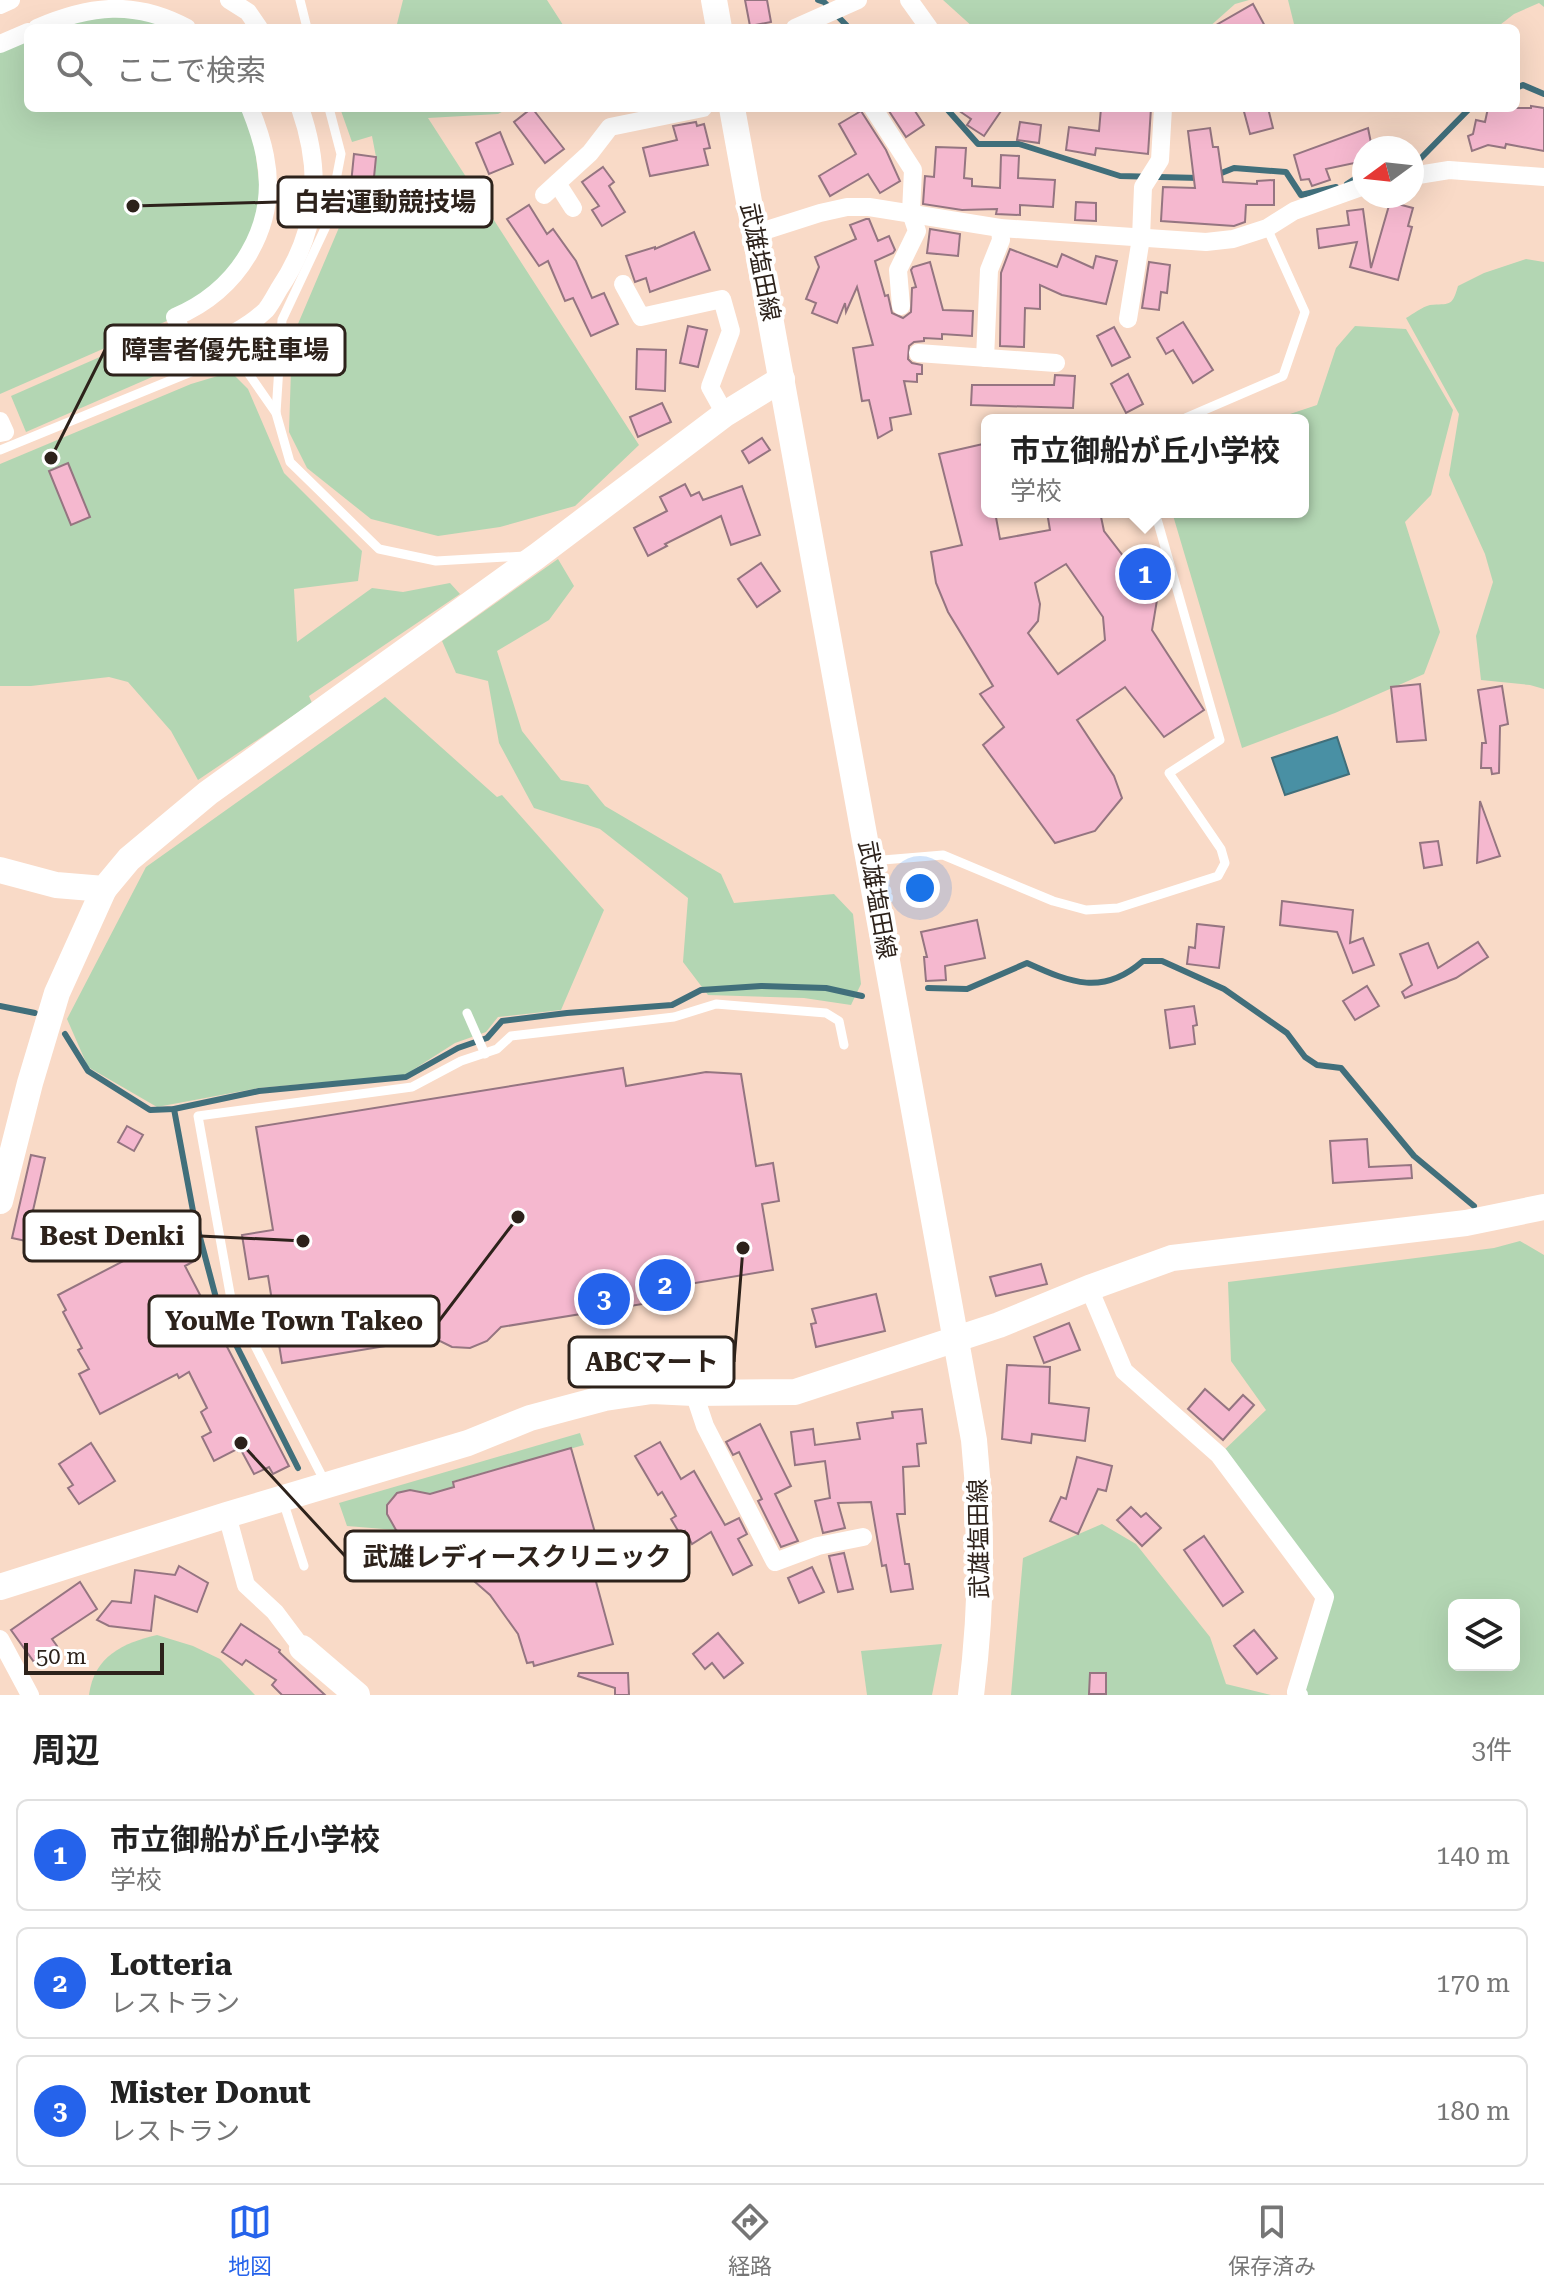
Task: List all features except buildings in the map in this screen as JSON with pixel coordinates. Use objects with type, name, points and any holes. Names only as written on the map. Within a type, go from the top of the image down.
[{"type":"street","points":[[0,5],[11,0]]},
{"type":"street","points":[[229,0],[248,12],[256,24]]},
{"type":"street","points":[[714,0],[718,24]]},
{"type":"street","points":[[804,24],[858,0]]},
{"type":"street","points":[[909,0],[926,24]]},
{"type":"street","points":[[46,24],[99,7],[128,7],[160,15],[179,24]]},
{"type":"street","points":[[0,44],[24,34]]},
{"type":"street","points":[[251,112],[266,158],[264,222],[248,256],[228,281],[201,306],[175,317],[191,353],[227,337],[265,310],[298,261],[312,208],[314,163],[301,112]]},
{"type":"street","points":[[573,208],[551,189],[590,153],[610,127],[683,112]]},
{"type":"street","name":"武雄塩田線","points":[[733,112],[974,1440],[982,1546],[980,1629],[971,1695]]},
{"type":"street","points":[[876,112],[913,170],[911,213],[917,231],[898,270],[901,306]]},
{"type":"street","points":[[1128,319],[1147,179],[1160,160],[1163,112]]},
{"type":"street","points":[[1424,174],[1449,170],[1544,177]]},
{"type":"street","points":[[754,234],[820,213],[847,207],[869,207],[1000,228],[1206,242],[1233,239],[1267,228],[1294,211],[1352,190]]},
{"type":"street","points":[[985,358],[989,270],[1001,240],[1000,228]]},
{"type":"street","points":[[623,284],[641,317],[722,299],[731,331],[710,387],[725,414]]},
{"type":"street","points":[[918,353],[1056,363]]},
{"type":"street","points":[[0,1201],[57,993],[104,889],[129,859],[208,793],[537,556],[725,414],[782,379]]},
{"type":"street","points":[[0,421],[5,432],[0,433]]},
{"type":"street","points":[[0,870],[56,885],[104,889]]},
{"type":"street","points":[[0,1587],[468,1443],[530,1418],[605,1398],[652,1391],[795,1392],[999,1325],[1172,1258],[1466,1223],[1544,1207]]},
{"type":"street","points":[[1089,1288],[1124,1371],[1219,1455],[1325,1597],[1296,1692],[1299,1695]]},
{"type":"street","points":[[694,1393],[705,1426],[775,1562],[818,1546],[863,1537]]},
{"type":"street","points":[[227,1515],[246,1585],[275,1612],[302,1648],[357,1695]]},
{"type":"street","points":[[0,1639],[30,1695]]},
{"type":"lane","points":[[300,0],[306,24]]},
{"type":"lane","points":[[276,413],[282,320],[328,222],[341,154],[330,112]]},
{"type":"lane","points":[[1195,414],[1283,376],[1305,312],[1267,228]]},
{"type":"lane","points":[[0,450],[235,354],[276,413],[290,462],[379,549],[436,561],[537,556]]},
{"type":"lane","points":[[871,861],[943,855],[1053,901],[1086,910],[1118,908],[1218,876],[1225,863],[1221,849],[1169,773],[1220,740],[1157,518]]},
{"type":"lane","points":[[326,1485],[231,1299],[198,1116],[412,1087],[461,1061],[497,1049],[511,1036],[674,1017],[716,1004],[826,1013],[839,1021],[844,1045]]},
{"type":"lane","points":[[467,1013],[485,1054]]},
{"type":"lane","points":[[282,1498],[304,1566]]},
{"type":"green space","points":[[403,0],[547,0],[562,24],[397,24]]},
{"type":"green space","points":[[943,0],[1249,0],[1235,4],[1212,24],[970,24]]},
{"type":"green space","points":[[1288,0],[1544,0],[1544,7],[1539,3],[1514,14],[1501,24],[1294,24]]},
{"type":"green space","points":[[99,7],[170,24],[49,24]]},
{"type":"green space","points":[[24,34],[24,112],[250,112],[264,222],[201,306],[0,394],[0,44]]},
{"type":"green space","points":[[341,112],[502,112],[428,118],[639,445],[575,506],[500,527],[438,536],[371,519],[307,468],[289,432],[292,338],[349,204],[371,206],[376,157],[372,136],[352,142]]},
{"type":"green space","points":[[1526,259],[1544,262],[1544,689],[1481,680],[1476,636],[1493,582],[1485,554],[1449,475],[1459,414],[1406,318],[1427,306],[1449,303],[1458,286],[1484,273]]},
{"type":"green space","points":[[1355,326],[1406,329],[1453,410],[1431,495],[1405,522],[1440,632],[1424,674],[1335,713],[1242,748],[1174,518],[1309,518],[1309,414],[1290,414],[1317,405],[1336,348]]},
{"type":"green space","points":[[159,331],[175,367],[26,432],[11,396]]},
{"type":"green space","points":[[231,372],[248,389],[284,473],[362,551],[358,581],[294,589],[297,642],[372,588],[403,592],[450,583],[460,594],[309,696],[312,703],[198,780],[171,731],[128,682],[109,677],[31,686],[0,686],[0,464],[191,384]]},
{"type":"green space","points":[[558,559],[574,586],[549,620],[497,651],[522,731],[561,780],[588,785],[605,806],[721,874],[734,903],[834,894],[853,914],[861,984],[851,1005],[804,998],[708,995],[683,962],[688,898],[600,829],[534,808],[499,743],[488,681],[456,673],[442,641]]},
{"type":"green space","points":[[385,697],[497,797],[502,795],[604,910],[561,1010],[498,1017],[486,1032],[455,1043],[405,1075],[258,1088],[157,1107],[88,1067],[67,1019],[146,867]]},
{"type":"green space","points":[[1520,1241],[1544,1255],[1544,1695],[1300,1695],[1325,1597],[1219,1455],[1266,1410],[1231,1361],[1228,1282],[1494,1248]]},
{"type":"green space","points":[[580,1433],[584,1445],[453,1481],[454,1487],[436,1493],[411,1490],[395,1495],[388,1504],[388,1510],[396,1530],[347,1526],[339,1503]]},
{"type":"green space","points":[[1102,1524],[1136,1544],[1210,1637],[1226,1684],[1271,1695],[1011,1695],[1023,1558]]},
{"type":"green space","points":[[157,1635],[193,1646],[220,1659],[255,1695],[89,1695],[97,1670],[112,1653],[133,1642]]},
{"type":"green space","points":[[942,1644],[932,1695],[867,1695],[861,1651]]},
{"type":"water","points":[[1337,737],[1349,774],[1285,795],[1272,758]]},
{"type":"waterway","points":[[818,0],[824,2],[845,24]]},
{"type":"waterway","points":[[1520,86],[1544,94]]},
{"type":"waterway","points":[[950,112],[978,144],[1019,144],[1120,176],[1199,178]]},
{"type":"waterway","points":[[1424,155],[1466,112]]},
{"type":"waterway","points":[[1214,176],[1234,168],[1286,172],[1301,195],[1336,187]]},
{"type":"waterway","points":[[1347,184],[1352,181]]},
{"type":"waterway","points":[[928,988],[967,989],[1027,963],[1072,980],[1100,982],[1114,979],[1143,961],[1162,961],[1224,989],[1287,1033],[1305,1057],[1317,1065],[1341,1068],[1414,1156],[1474,1206]]},
{"type":"waterway","points":[[65,1034],[88,1071],[150,1110],[174,1109],[259,1091],[406,1077],[458,1048],[487,1038],[502,1021],[672,1005],[701,990],[761,986],[826,988],[862,996]]},
{"type":"waterway","points":[[0,1006],[35,1013]]},
{"type":"waterway","points":[[174,1109],[193,1211],[220,1313],[298,1468]]},
{"type":"place","name":"白岩運動競技場","points":[[133,206]]},
{"type":"place","name":"障害者優先駐車場","points":[[51,458]]},
{"type":"place","name":"市立御船が丘小学校","points":[[1145,574]]},
{"type":"place","name":"YouMe Town Takeo","points":[[518,1217]]},
{"type":"place","name":"Best Denki","points":[[303,1241]]},
{"type":"place","name":"ABCマート","points":[[743,1248]]},
{"type":"place","name":"Lotteria","points":[[665,1285]]},
{"type":"place","name":"Mister Donut","points":[[604,1299]]},
{"type":"place","name":"武雄レディースクリニック","points":[[241,1443]]}]
